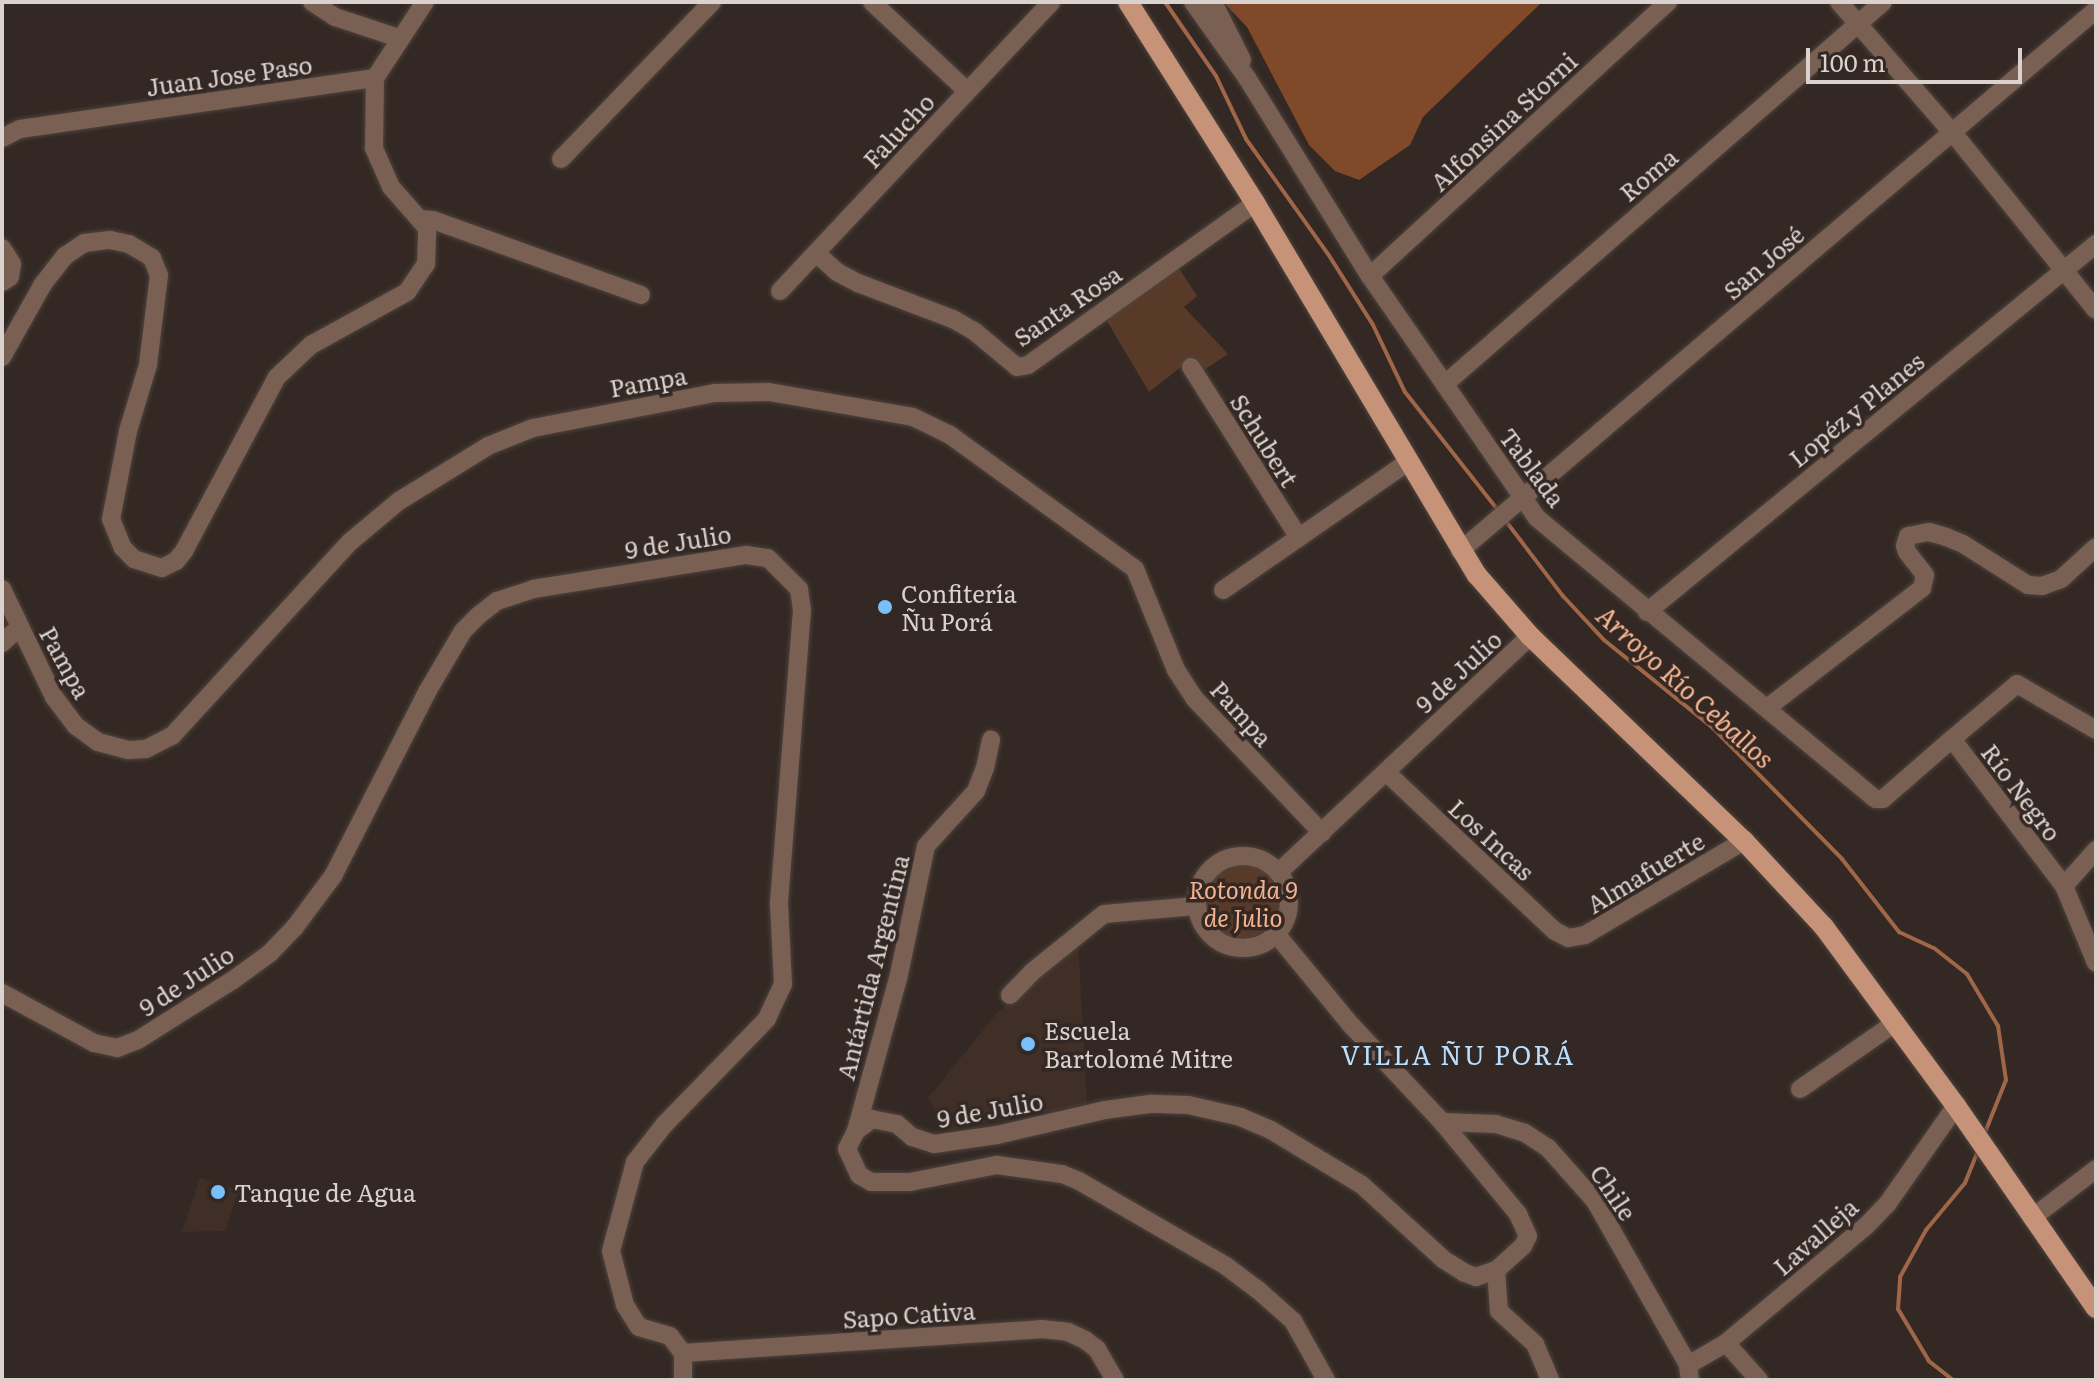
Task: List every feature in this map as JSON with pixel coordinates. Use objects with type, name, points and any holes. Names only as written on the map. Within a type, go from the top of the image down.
[{"type":"main road","points":[[1128,2],[1255,203],[1460,551],[1530,636],[1744,841],[1824,927],[1962,1114],[2096,1308]]},
{"type":"street","points":[[312,2],[335,17],[399,38]]},
{"type":"street","points":[[5,346],[43,284],[65,256],[84,243],[110,240],[129,244],[152,258],[159,275],[150,351],[128,431],[111,519],[113,531],[134,559],[162,568],[176,561],[253,417],[277,377],[293,358],[311,345],[388,306],[419,280],[426,264],[429,243],[427,228],[391,187],[377,157],[373,119],[375,78],[425,2]]},
{"type":"street","points":[[561,159],[712,2]]},
{"type":"street","points":[[872,2],[967,91]]},
{"type":"street","name":"Falucho","points":[[780,291],[1051,2]]},
{"type":"street","name":"Tablada","points":[[1193,2],[1247,78],[1370,276],[1445,384],[1518,502],[1876,799]]},
{"type":"street","name":"Tablada","points":[[1213,2],[1240,55],[1247,78]]},
{"type":"street","name":"Alfonsina Storni","points":[[1370,276],[1668,2]]},
{"type":"street","points":[[1839,2],[1952,133],[2096,310]]},
{"type":"street","name":"Roma","points":[[1445,384],[1883,2]]},
{"type":"street","name":"San José","points":[[1460,551],[2096,10]]},
{"type":"street","name":"Juan Jose Paso","points":[[2,138],[20,129],[375,78]]},
{"type":"street","name":"Santa Rosa","points":[[816,253],[837,272],[858,283],[953,319],[974,331],[1017,367],[1028,365],[1255,203]]},
{"type":"street","points":[[420,219],[433,220],[641,295]]},
{"type":"street","name":"Lopéz y Planes","points":[[1647,612],[2096,244]]},
{"type":"street","points":[[2,248],[12,264],[10,277],[2,282]]},
{"type":"street","name":"Schubert","points":[[1191,367],[1299,538]]},
{"type":"street","name":"Pampa","points":[[2,589],[54,697],[76,726],[98,742],[128,750],[146,749],[172,736],[350,542],[399,501],[488,446],[533,428],[715,393],[769,392],[913,417],[932,424],[1064,520],[1125,560],[1141,581],[1176,670],[1194,698],[1322,833]]},
{"type":"street","points":[[1223,590],[1409,461]]},
{"type":"street","points":[[1767,708],[1922,588],[1925,575],[1907,552],[1908,536],[1929,532],[1946,537],[1963,544],[2028,585],[2042,586],[2061,579],[2096,547]]},
{"type":"street","name":"9 de Julio","points":[[2,993],[94,1043],[117,1048],[138,1040],[233,980],[270,953],[295,927],[333,876],[427,692],[463,631],[497,601],[533,589],[746,555],[768,558],[799,589],[802,610],[779,903],[783,984],[767,1019],[664,1125],[635,1162],[611,1251],[625,1305],[639,1327],[670,1336],[683,1353]]},
{"type":"street","points":[[2,643],[20,627]]},
{"type":"street","name":"9 de Julio","points":[[1279,872],[1530,636]]},
{"type":"street","points":[[1952,739],[2017,684],[2096,730]]},
{"type":"street","name":"Río Negro","points":[[1876,799],[1883,799],[1952,739],[2064,886],[2096,963]]},
{"type":"street","name":"Antártida Argentina","points":[[856,1131],[898,979],[926,846],[976,791],[991,740]]},
{"type":"street","name":"Los Incas","points":[[1386,772],[1555,931],[1568,938]]},
{"type":"street","name":"Almafuerte","points":[[1568,938],[1585,935],[1744,841]]},
{"type":"street","points":[[2064,886],[2096,850]]},
{"type":"street","points":[[1252,856],[1279,872],[1289,895],[1289,909],[1277,935],[1250,949],[1235,949],[1208,934],[1196,906],[1203,879],[1224,860],[1252,856]]},
{"type":"street","points":[[1010,995],[1032,972],[1104,914],[1196,906]]},
{"type":"street","points":[[1277,935],[1351,1025],[1442,1122],[1527,1230],[1523,1246],[1496,1270],[1499,1311],[1535,1344],[1550,1380]]},
{"type":"street","points":[[1800,1089],[1895,1023]]},
{"type":"street","name":"9 de Julio","points":[[856,1131],[872,1119],[885,1120],[923,1143],[934,1144],[997,1135],[1105,1110],[1150,1104],[1188,1105],[1241,1117],[1271,1130],[1349,1177],[1443,1259],[1465,1273],[1476,1277],[1496,1270]]},
{"type":"street","name":"Lavalleja","points":[[1689,1372],[1866,1226],[1962,1114]]},
{"type":"street","name":"Chile","points":[[1442,1122],[1496,1124],[1525,1133],[1548,1148],[1595,1201],[1689,1372]]},
{"type":"street","points":[[856,1131],[847,1149],[850,1163],[859,1175],[871,1182],[910,1182],[997,1165],[1062,1174],[1079,1181],[1226,1266],[1268,1299],[1305,1338],[1326,1380]]},
{"type":"street","points":[[2032,1218],[2096,1169]]},
{"type":"street","name":"Sapo Cativa","points":[[683,1353],[1041,1329],[1068,1332],[1085,1340],[1097,1349],[1115,1380]]},
{"type":"street","points":[[1726,1343],[1759,1380]]},
{"type":"street","points":[[683,1353],[683,1380]]},
{"type":"shaded area","points":[[1223,2],[1542,2],[1423,117],[1410,145],[1359,180],[1335,171],[1309,145],[1247,27]]},
{"type":"shaded area","name":"Escuela Bartolomé Mitre","points":[[1078,939],[1087,1104],[948,1130],[928,1098],[996,1014]]},
{"type":"shaded area","points":[[200,1178],[239,1190],[225,1231],[182,1232]]},
{"type":"green space","points":[[1175,262],[1197,296],[1184,307],[1228,354],[1204,370],[1194,357],[1149,392],[1104,316]]},
{"type":"green space","name":"Rotonda 9 de Julio","points":[[1234,856],[1252,856],[1269,863],[1282,876],[1289,902],[1282,928],[1269,941],[1252,948],[1234,948],[1217,941],[1204,928],[1197,911],[1197,893],[1204,876],[1217,863]]},
{"type":"waterway","name":"Arroyo Río Ceballos","points":[[1165,2],[1216,76],[1246,139],[1328,254],[1373,325],[1405,392],[1498,510]]},
{"type":"waterway","name":"Arroyo Río Ceballos","points":[[1505,520],[1563,596],[1604,640],[1713,728],[1842,859],[1899,932],[1934,948],[1967,974],[1998,1026],[2006,1080],[1984,1135]]},
{"type":"waterway","name":"Arroyo Río Ceballos","points":[[1953,1380],[1929,1361],[1898,1309],[1900,1277],[1926,1230],[1965,1183],[1978,1151]]},
{"type":"place","name":"Confitería Ñu Porá","points":[[885,607]]},
{"type":"place","name":"Escuela Bartolomé Mitre","points":[[1028,1044]]},
{"type":"place","name":"Tanque de Agua","points":[[218,1192]]},
{"type":"district","name":"VILLA ÑU PORÁ","points":[[1458,1054]]}]
